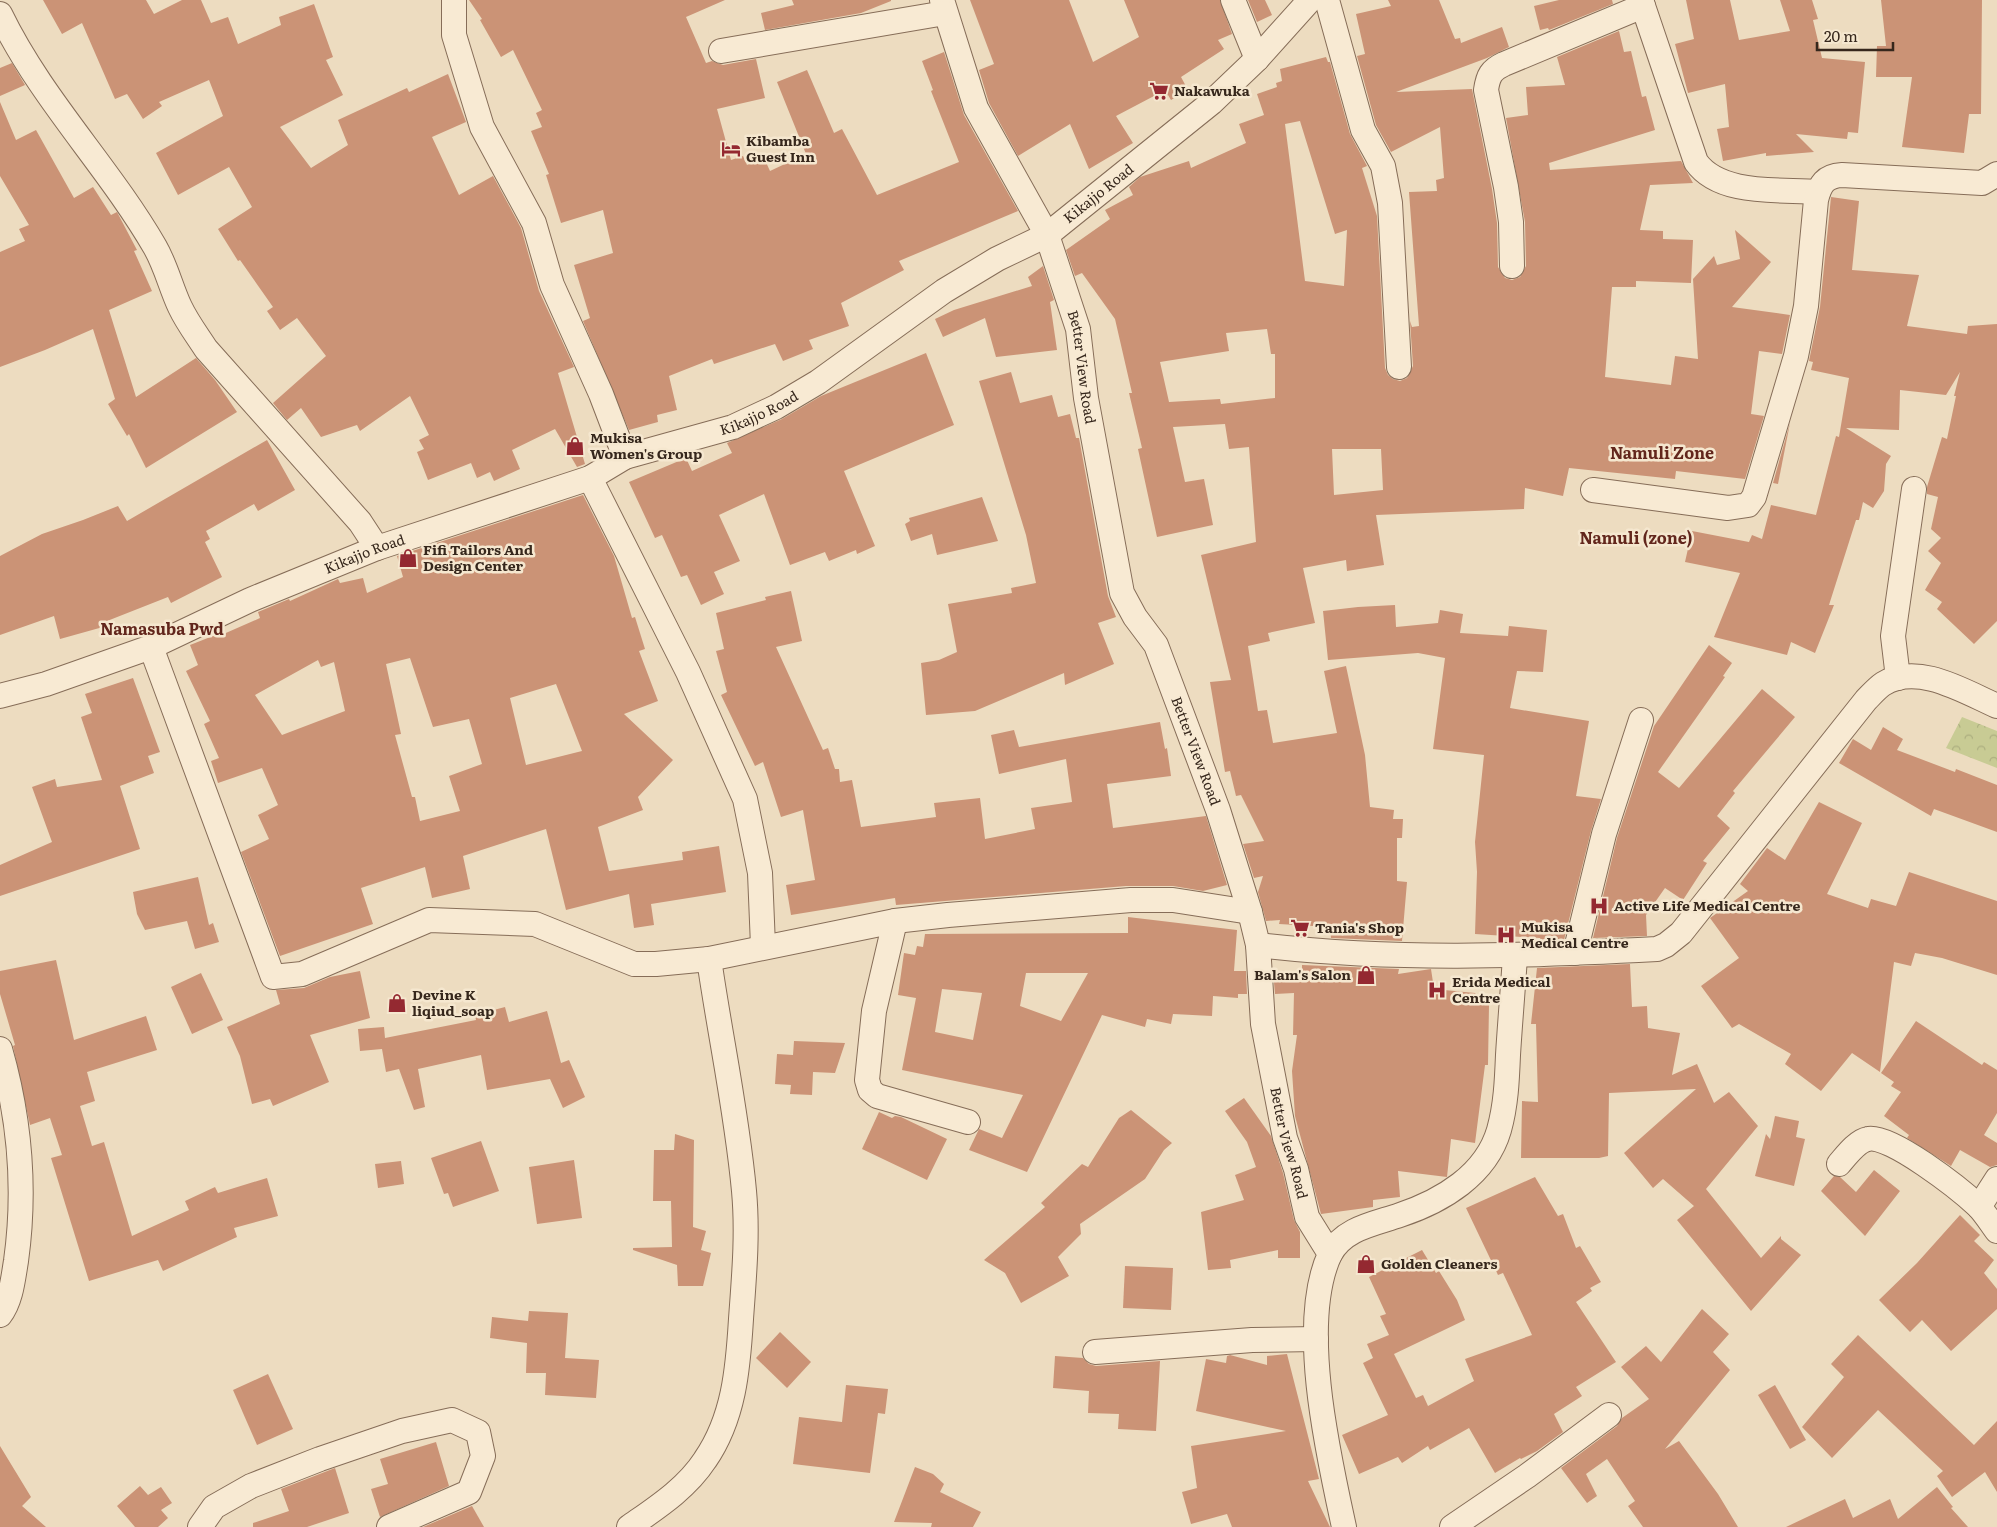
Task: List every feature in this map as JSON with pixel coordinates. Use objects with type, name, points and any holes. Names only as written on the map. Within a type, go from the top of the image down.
[{"type":"street","points":[[454,0],[454,35],[482,127],[534,223],[552,285],[601,394],[625,457]]},
{"type":"street","points":[[1233,0],[1257,59]]},
{"type":"street","name":"Kikajjo Road","points":[[0,696],[46,684],[151,647],[250,600],[377,548],[590,478],[625,457],[733,426],[776,407],[818,382],[944,291],[997,259],[1047,235],[1211,104],[1257,59],[1310,0]]},
{"type":"street","points":[[1327,0],[1360,121],[1383,166],[1390,203],[1399,367]]},
{"type":"street","points":[[1512,266],[1511,222],[1486,90],[1488,76],[1495,68],[1642,3],[1696,162],[1702,171],[1730,186],[1818,192]]},
{"type":"street","points":[[721,51],[943,7]]},
{"type":"street","name":"Better View Road","points":[[943,7],[976,108],[1047,235],[1078,329],[1086,398],[1122,594],[1135,617],[1156,645],[1181,707],[1218,810],[1250,912],[1258,946],[1263,1024],[1285,1138],[1296,1169],[1307,1217],[1330,1254]]},
{"type":"street","points":[[0,14],[5,38],[98,160],[156,248],[180,307],[206,349],[360,522],[377,548]]},
{"type":"street","points":[[1593,490],[1728,508],[1748,505],[1754,497],[1796,356],[1806,306],[1818,192],[1821,184],[1834,175],[1982,183],[1997,174]]},
{"type":"street","points":[[590,478],[684,664],[745,799],[760,873],[763,946]]},
{"type":"street","points":[[1898,678],[1893,636],[1914,489]]},
{"type":"street","points":[[151,647],[273,977],[302,974],[429,920],[534,924],[634,964],[656,964],[709,959],[763,946],[896,921],[1131,900],[1173,900],[1250,912]]},
{"type":"street","points":[[1258,946],[1316,952],[1402,956],[1515,956],[1657,949],[1666,945],[1681,933],[1866,700],[1883,684],[1898,678],[1917,677],[1938,681],[1997,706]]},
{"type":"street","points":[[1575,953],[1604,834],[1641,720]]},
{"type":"street","points":[[896,921],[874,1011],[867,1080],[870,1090],[877,1096],[968,1122]]},
{"type":"street","points":[[1344,1527],[1329,1452],[1319,1384],[1316,1338],[1322,1271],[1336,1242],[1348,1233],[1428,1206],[1455,1190],[1483,1162],[1498,1131],[1505,1097],[1515,956]]},
{"type":"street","points":[[628,1527],[667,1501],[705,1461],[723,1428],[732,1402],[738,1362],[745,1260],[744,1192],[709,959]]},
{"type":"street","points":[[0,1049],[20,1144],[22,1188],[13,1282],[5,1309],[0,1315]]},
{"type":"street","points":[[1838,1164],[1862,1141],[1877,1138],[1924,1164],[1979,1207],[1997,1230]]},
{"type":"street","points":[[1979,1207],[1997,1179]]},
{"type":"street","points":[[1095,1352],[1252,1340],[1316,1338]]},
{"type":"street","points":[[1452,1527],[1527,1476],[1609,1415]]},
{"type":"street","points":[[200,1527],[214,1507],[252,1486],[320,1458],[402,1431],[452,1420],[478,1432],[483,1456],[470,1492],[389,1527]]},
{"type":"green space","points":[[1962,717],[1997,731],[1997,768],[1946,748]]},
{"type":"building","points":[[43,0],[146,0],[154,14],[182,0],[201,0],[211,23],[228,17],[238,44],[281,25],[279,17],[314,4],[333,57],[326,60],[343,95],[280,127],[311,168],[348,145],[338,120],[407,88],[409,92],[448,74],[466,122],[432,137],[459,195],[493,176],[521,228],[539,291],[574,367],[558,373],[585,464],[577,467],[555,429],[512,450],[520,469],[494,481],[490,472],[477,478],[471,463],[428,480],[417,452],[424,449],[419,440],[429,435],[410,396],[360,431],[357,425],[321,437],[301,408],[287,420],[273,403],[326,356],[297,318],[280,330],[267,311],[273,307],[240,260],[238,261],[218,229],[252,207],[229,167],[178,195],[156,153],[223,116],[209,80],[159,102],[162,106],[143,119],[127,94],[115,99],[82,23],[62,34]]},
{"type":"building","points":[[469,0],[725,0],[686,17],[706,63],[712,61],[723,65],[756,59],[765,98],[717,109],[731,160],[743,156],[747,165],[764,158],[770,171],[806,154],[777,82],[807,70],[834,133],[842,129],[877,195],[959,162],[931,91],[933,90],[922,61],[944,52],[964,115],[1018,211],[899,261],[904,270],[841,303],[849,326],[809,340],[813,349],[783,361],[775,344],[714,364],[712,359],[669,376],[677,410],[657,415],[658,422],[629,430],[583,321],[590,318],[574,265],[613,253],[603,210],[561,223],[546,175],[549,174],[531,131],[542,127],[536,113],[542,110],[513,50],[501,57],[480,20],[482,19]]},
{"type":"building","points":[[792,0],[891,1],[861,13],[765,30],[761,13],[794,5]]},
{"type":"building","points":[[970,0],[1069,0],[1093,62],[1139,37],[1124,0],[1220,0],[1232,34],[1218,40],[1224,49],[1181,77],[1188,90],[1171,100],[1168,95],[1157,101],[1154,96],[1116,116],[1133,143],[1089,169],[1070,124],[1018,156],[989,103],[979,70],[994,64]]},
{"type":"building","points":[[1248,0],[1265,0],[1272,15],[1257,22]]},
{"type":"building","points":[[1388,0],[1439,0],[1455,39],[1460,38],[1461,43],[1502,27],[1509,47],[1487,58],[1396,92],[1472,89],[1497,223],[1498,267],[1505,278],[1512,280],[1520,277],[1526,266],[1525,222],[1506,118],[1528,115],[1526,87],[1565,85],[1557,57],[1619,31],[1624,52],[1631,51],[1642,97],[1646,96],[1655,130],[1549,163],[1550,170],[1681,161],[1693,183],[1650,185],[1640,230],[1663,231],[1663,239],[1693,240],[1691,283],[1636,281],[1636,287],[1612,287],[1605,377],[1671,385],[1675,356],[1698,359],[1693,279],[1714,256],[1717,265],[1740,259],[1735,230],[1771,262],[1732,307],[1790,315],[1782,354],[1759,351],[1751,414],[1764,416],[1745,479],[1676,471],[1675,479],[1569,468],[1563,496],[1525,488],[1524,509],[1376,515],[1384,565],[1347,571],[1346,560],[1303,568],[1315,623],[1268,633],[1270,641],[1248,646],[1258,711],[1267,710],[1273,743],[1337,733],[1324,671],[1346,666],[1365,755],[1370,807],[1394,810],[1393,819],[1403,819],[1402,838],[1397,838],[1397,881],[1407,882],[1402,941],[1331,938],[1330,927],[1279,924],[1280,920],[1266,921],[1258,892],[1263,876],[1254,878],[1243,844],[1264,841],[1241,795],[1236,796],[1230,771],[1225,772],[1210,682],[1231,680],[1201,555],[1256,542],[1249,447],[1229,449],[1225,424],[1173,427],[1185,482],[1204,479],[1213,525],[1157,537],[1138,449],[1142,448],[1129,393],[1132,393],[1115,319],[1082,273],[1075,276],[1066,250],[1110,219],[1105,210],[1133,195],[1129,187],[1140,177],[1189,161],[1191,168],[1246,143],[1239,124],[1264,115],[1257,94],[1277,87],[1276,83],[1282,81],[1280,69],[1326,57],[1328,62],[1330,62],[1350,134],[1367,166],[1362,168],[1377,216],[1385,368],[1388,375],[1393,379],[1400,381],[1407,378],[1413,366],[1410,321],[1412,327],[1419,326],[1409,192],[1437,191],[1436,180],[1444,178],[1440,127],[1391,152],[1376,125],[1357,56],[1365,54],[1356,14],[1391,6]],"holes":[[[1300,121],[1335,234],[1347,230],[1344,286],[1305,281],[1285,124]],[[1267,329],[1271,354],[1275,354],[1275,398],[1221,404],[1220,399],[1169,402],[1160,362],[1229,351],[1226,333]],[[1332,449],[1381,449],[1383,490],[1334,495]]]},
{"type":"building","points":[[1559,0],[1612,0],[1613,4],[1549,30],[1548,28],[1540,30],[1534,6]]},
{"type":"building","points":[[1686,0],[1730,0],[1739,40],[1790,31],[1780,0],[1812,0],[1818,19],[1813,20],[1822,58],[1865,62],[1858,133],[1848,132],[1847,139],[1796,134],[1814,152],[1766,156],[1766,153],[1723,161],[1717,129],[1729,127],[1725,84],[1688,93],[1675,44],[1694,39]]},
{"type":"building","points":[[1881,0],[1982,0],[1981,114],[1969,114],[1964,153],[1902,147],[1912,77],[1876,77],[1877,46],[1886,46]]},
{"type":"building","points":[[12,63],[25,85],[0,96],[0,68]]},
{"type":"building","points":[[0,102],[16,140],[36,130],[74,198],[93,187],[111,215],[117,212],[137,250],[134,251],[152,291],[109,310],[136,397],[196,358],[215,380],[237,412],[146,468],[129,434],[127,436],[108,404],[115,399],[93,329],[0,367],[0,252],[25,241],[19,229],[29,225],[0,176]]},
{"type":"building","points":[[1831,197],[1859,201],[1852,270],[1919,275],[1907,326],[1967,334],[1968,326],[1997,324],[1997,621],[1974,644],[1937,609],[1942,602],[1925,590],[1941,563],[1928,551],[1941,538],[1931,529],[1938,497],[1927,494],[1927,487],[1942,437],[1947,439],[1960,372],[1946,395],[1900,390],[1899,430],[1846,428],[1891,456],[1886,464],[1884,491],[1873,508],[1863,502],[1859,520],[1856,520],[1829,605],[1834,605],[1815,653],[1791,642],[1787,655],[1714,637],[1740,573],[1685,562],[1692,531],[1749,542],[1752,535],[1762,539],[1771,505],[1816,515],[1836,436],[1839,437],[1849,378],[1811,370],[1813,362],[1809,361],[1820,307]]},
{"type":"building","points":[[1043,266],[1054,300],[1050,302],[1057,350],[996,357],[985,318],[943,337],[935,319],[954,310],[1032,286],[1028,277]]},
{"type":"building","points":[[926,353],[954,425],[844,471],[875,546],[857,554],[856,550],[829,561],[825,552],[790,565],[764,494],[719,515],[740,561],[714,572],[724,594],[701,605],[687,575],[681,577],[662,535],[655,538],[629,482],[686,458],[692,471],[732,453],[727,443],[782,419],[821,396]]},
{"type":"building","points":[[1011,372],[1020,403],[1052,395],[1058,417],[1070,414],[1076,438],[1079,438],[1108,596],[1116,617],[1098,623],[1114,664],[1065,685],[1064,673],[975,711],[926,715],[921,663],[939,660],[957,652],[948,604],[1012,593],[1011,588],[1036,583],[1026,535],[979,381]]},
{"type":"building","points":[[1790,423],[1778,484],[1773,483]]},
{"type":"building","points":[[267,440],[295,490],[258,511],[254,504],[206,531],[210,539],[205,542],[222,577],[171,603],[168,597],[102,623],[103,627],[60,639],[54,616],[0,635],[0,556],[42,534],[118,506],[127,521]]},
{"type":"building","points":[[583,495],[614,556],[632,618],[635,617],[645,649],[639,651],[658,701],[624,714],[673,760],[638,797],[643,810],[598,827],[609,871],[683,860],[682,852],[719,846],[726,892],[651,904],[654,925],[634,928],[629,894],[566,910],[546,829],[463,856],[470,889],[432,898],[425,867],[361,888],[373,924],[280,956],[241,852],[269,839],[258,815],[278,805],[262,768],[218,783],[211,761],[219,758],[204,724],[210,721],[186,671],[198,665],[190,645],[218,634],[219,636],[260,618],[258,612],[289,599],[290,601],[338,579],[340,583],[363,578],[367,593],[403,577],[397,556]],"holes":[[[410,658],[433,727],[469,719],[482,764],[449,776],[460,811],[420,821],[415,797],[412,797],[395,735],[401,734],[386,664]],[[318,660],[321,667],[334,662],[345,711],[282,735],[255,695]],[[556,684],[582,751],[526,765],[510,698]]]},
{"type":"building","points":[[982,497],[998,541],[937,555],[932,534],[911,541],[905,524],[910,521],[909,518]]},
{"type":"building","points":[[791,591],[802,641],[776,647],[823,750],[828,748],[835,769],[839,769],[840,782],[852,780],[861,827],[936,817],[934,803],[980,798],[985,839],[1035,829],[1031,808],[1072,802],[1066,759],[999,774],[991,735],[1014,730],[1019,747],[1160,722],[1165,749],[1167,748],[1171,776],[1107,784],[1113,828],[1206,816],[1227,885],[1203,891],[1173,886],[1126,886],[896,905],[895,898],[791,915],[786,885],[815,880],[803,810],[781,817],[763,762],[755,766],[721,695],[727,692],[716,651],[724,649],[716,613],[766,600],[765,597]]},
{"type":"building","points":[[1395,605],[1396,627],[1438,623],[1440,610],[1463,614],[1460,633],[1508,636],[1509,626],[1547,630],[1543,672],[1517,671],[1510,708],[1589,721],[1576,796],[1601,799],[1591,831],[1564,940],[1540,940],[1540,938],[1475,934],[1477,872],[1475,842],[1484,755],[1433,749],[1445,658],[1418,653],[1328,660],[1323,611]]},
{"type":"building","points":[[1709,645],[1732,663],[1723,676],[1725,677],[1658,772],[1679,788],[1762,689],[1795,717],[1733,791],[1735,793],[1717,816],[1730,828],[1703,861],[1707,863],[1683,900],[1665,888],[1646,915],[1647,936],[1593,938],[1617,838],[1654,726]]},
{"type":"building","points":[[133,678],[160,752],[148,756],[154,773],[120,786],[140,849],[0,896],[0,865],[52,842],[32,787],[55,779],[57,787],[102,780],[81,717],[92,713],[85,694]]},
{"type":"building","points":[[1883,727],[1903,739],[1897,750],[1955,772],[1956,769],[1997,785],[1997,832],[1934,809],[1931,816],[1839,763],[1853,739],[1871,750]]},
{"type":"building","points":[[1819,802],[1862,823],[1827,894],[1868,908],[1871,899],[1896,906],[1909,872],[1997,901],[1997,975],[1942,958],[1915,953],[1911,966],[1894,962],[1880,1072],[1852,1053],[1821,1091],[1785,1064],[1791,1054],[1739,1024],[1732,1028],[1701,986],[1739,958],[1710,918],[1748,891],[1740,884],[1767,848],[1785,860]]},
{"type":"building","points":[[198,877],[209,925],[213,923],[219,942],[195,949],[187,921],[145,930],[137,914],[133,892]]},
{"type":"building","points":[[1128,917],[1237,930],[1234,971],[1246,971],[1247,994],[1238,994],[1238,998],[1213,996],[1212,1016],[1173,1014],[1171,1024],[1147,1019],[1145,1027],[1102,1015],[1027,1172],[969,1150],[979,1129],[1002,1138],[1023,1095],[902,1070],[916,998],[898,995],[904,953],[915,955],[917,946],[923,947],[925,934],[1128,933]],"holes":[[[1026,973],[1088,973],[1061,1021],[1020,1006]],[[942,989],[982,993],[973,1040],[935,1032]]]},
{"type":"building","points":[[56,960],[74,1040],[146,1016],[157,1050],[87,1072],[95,1101],[80,1106],[92,1146],[104,1142],[132,1236],[189,1210],[185,1201],[215,1187],[218,1193],[267,1178],[278,1216],[234,1228],[237,1237],[163,1271],[158,1260],[89,1281],[51,1158],[62,1155],[50,1118],[30,1125],[13,1046],[15,1045],[0,994],[0,971]]},
{"type":"building","points":[[1630,964],[1632,1007],[1647,1006],[1648,1028],[1680,1033],[1672,1075],[1697,1064],[1714,1103],[1729,1092],[1758,1126],[1706,1189],[1761,1258],[1781,1236],[1781,1239],[1801,1255],[1751,1311],[1677,1220],[1694,1206],[1663,1179],[1653,1188],[1624,1153],[1696,1089],[1609,1093],[1608,1156],[1599,1158],[1521,1158],[1522,1101],[1538,1102],[1536,1024],[1531,1024],[1537,968]]},
{"type":"building","points":[[1302,965],[1399,969],[1398,974],[1431,969],[1434,989],[1475,993],[1489,1005],[1488,1065],[1485,1065],[1475,1143],[1451,1139],[1447,1177],[1398,1171],[1400,1197],[1373,1200],[1373,1207],[1321,1214],[1295,1116],[1292,1071],[1297,1035],[1293,1035],[1294,993],[1275,994],[1273,971],[1302,972]]},
{"type":"building","points":[[360,971],[370,1018],[310,1035],[329,1082],[273,1106],[270,1099],[252,1104],[240,1056],[227,1027],[280,1004],[276,990],[304,988],[330,977]]},
{"type":"building","points":[[201,973],[223,1020],[192,1034],[171,987]]},
{"type":"building","points":[[505,1007],[509,1022],[547,1011],[561,1063],[569,1060],[585,1097],[563,1108],[550,1079],[487,1090],[481,1055],[418,1069],[425,1107],[414,1110],[399,1069],[386,1072],[382,1049],[360,1051],[358,1029],[384,1027],[385,1038],[476,1020],[475,1015]]},
{"type":"building","points":[[1916,1021],[1982,1065],[1984,1062],[1997,1070],[1997,1113],[1984,1135],[1997,1143],[1997,1165],[1990,1167],[1960,1150],[1951,1166],[1907,1138],[1909,1135],[1884,1116],[1901,1092],[1891,1086],[1894,1082],[1881,1073]]},
{"type":"building","points":[[794,1041],[845,1043],[835,1073],[813,1072],[812,1095],[790,1094],[791,1085],[775,1084],[777,1054],[793,1055]]},
{"type":"building","points":[[1244,1098],[1271,1136],[1283,1173],[1294,1220],[1300,1232],[1300,1258],[1278,1258],[1278,1250],[1230,1260],[1231,1268],[1208,1270],[1201,1212],[1244,1200],[1235,1175],[1256,1167],[1247,1142],[1225,1111]]},
{"type":"building","points":[[1131,1110],[1172,1143],[1164,1150],[1145,1179],[1080,1224],[1081,1234],[1058,1257],[1069,1276],[1021,1303],[1005,1273],[984,1260],[1045,1207],[1041,1203],[1082,1164],[1088,1167],[1119,1118]]},
{"type":"building","points":[[879,1112],[892,1118],[895,1116],[901,1117],[947,1139],[927,1180],[862,1149]]},
{"type":"building","points":[[1775,1116],[1799,1121],[1796,1137],[1805,1139],[1794,1186],[1755,1176],[1766,1134],[1770,1139]]},
{"type":"building","points":[[675,1134],[694,1140],[693,1227],[706,1231],[701,1250],[711,1253],[703,1286],[678,1286],[677,1265],[633,1250],[633,1248],[672,1247],[671,1201],[653,1201],[654,1150],[674,1150]]},
{"type":"building","points":[[481,1141],[499,1191],[453,1207],[448,1193],[444,1194],[431,1158]]},
{"type":"building","points":[[574,1160],[582,1218],[537,1224],[529,1167]]},
{"type":"building","points":[[401,1161],[404,1184],[378,1188],[375,1164]]},
{"type":"building","points":[[1874,1170],[1900,1191],[1865,1236],[1821,1191],[1834,1176],[1840,1177],[1856,1192]]},
{"type":"building","points":[[1535,1177],[1558,1216],[1563,1214],[1576,1248],[1580,1246],[1601,1282],[1590,1288],[1592,1291],[1576,1302],[1616,1362],[1576,1387],[1582,1396],[1554,1414],[1563,1432],[1537,1451],[1520,1458],[1495,1473],[1469,1428],[1430,1450],[1428,1446],[1402,1463],[1398,1457],[1359,1474],[1342,1435],[1388,1415],[1363,1363],[1373,1358],[1367,1344],[1389,1335],[1380,1316],[1386,1314],[1369,1277],[1422,1250],[1436,1273],[1439,1271],[1457,1300],[1465,1320],[1394,1354],[1416,1398],[1423,1395],[1428,1406],[1474,1381],[1465,1359],[1532,1335],[1503,1273],[1498,1275],[1466,1208]]},
{"type":"building","points":[[1960,1215],[1980,1235],[1974,1241],[1994,1260],[1984,1273],[1997,1289],[1997,1309],[1951,1351],[1922,1320],[1910,1332],[1879,1300],[1917,1263]]},
{"type":"building","points":[[1125,1266],[1173,1268],[1171,1310],[1123,1308]]},
{"type":"building","points":[[1702,1309],[1729,1334],[1713,1352],[1730,1370],[1665,1449],[1679,1441],[1718,1494],[1738,1527],[1643,1527],[1628,1506],[1635,1501],[1607,1459],[1586,1474],[1597,1496],[1587,1503],[1561,1468],[1617,1426],[1622,1418],[1649,1399],[1621,1367],[1646,1346],[1661,1362]]},
{"type":"building","points":[[529,1311],[568,1313],[565,1358],[599,1360],[596,1398],[545,1395],[546,1373],[526,1373],[527,1343],[490,1338],[492,1317],[528,1321]]},
{"type":"building","points":[[780,1332],[811,1362],[787,1388],[756,1358]]},
{"type":"building","points":[[1858,1335],[1974,1445],[1997,1421],[1997,1492],[1985,1472],[1952,1497],[1937,1476],[1943,1471],[1878,1410],[1832,1458],[1802,1427],[1844,1377],[1831,1364]]},
{"type":"building","points":[[1287,1354],[1319,1479],[1308,1481],[1330,1527],[1232,1527],[1227,1514],[1191,1524],[1182,1492],[1197,1488],[1191,1446],[1286,1431],[1196,1411],[1206,1359],[1226,1363],[1227,1356],[1230,1355],[1267,1365],[1267,1356]]},
{"type":"building","points":[[1055,1356],[1083,1358],[1089,1364],[1096,1366],[1160,1361],[1156,1431],[1118,1429],[1119,1414],[1088,1413],[1089,1391],[1053,1388]]},
{"type":"building","points":[[268,1374],[293,1429],[257,1445],[233,1390]]},
{"type":"building","points":[[846,1385],[888,1389],[885,1414],[878,1413],[870,1473],[793,1464],[799,1417],[842,1422]]},
{"type":"building","points":[[1775,1385],[1806,1440],[1790,1449],[1758,1395]]},
{"type":"building","points":[[436,1442],[449,1486],[380,1517],[371,1489],[388,1484],[380,1459]]},
{"type":"building","points":[[0,1446],[31,1497],[22,1506],[46,1527],[0,1527]]},
{"type":"building","points":[[915,1467],[933,1474],[944,1484],[940,1492],[981,1512],[973,1527],[931,1527],[932,1523],[894,1522]]},
{"type":"building","points":[[335,1468],[349,1513],[307,1527],[253,1527],[253,1523],[289,1511],[281,1489]]},
{"type":"building","points":[[140,1486],[148,1495],[161,1487],[172,1503],[161,1510],[168,1518],[158,1527],[135,1527],[117,1506]]},
{"type":"building","points":[[1937,1487],[1953,1507],[1951,1508],[1968,1527],[1786,1527],[1845,1499],[1853,1518],[1890,1499],[1898,1519]]},
{"type":"building","points":[[472,1506],[484,1527],[423,1527]]},
{"type":"place","name":"Nakawuka","points":[[1159,91]]},
{"type":"place","name":"Kibamba Guest Inn","points":[[731,149]]},
{"type":"place","name":"Mukisa Women's Group","points":[[575,446]]},
{"type":"place","name":"Fifi Tailors And Design Center","points":[[408,558]]},
{"type":"place","name":"Active Life Medical Centre","points":[[1599,906]]},
{"type":"place","name":"Tania's Shop","points":[[1300,928]]},
{"type":"place","name":"Mukisa Medical Centre","points":[[1506,935]]},
{"type":"place","name":"Balam's Salon","points":[[1366,975]]},
{"type":"place","name":"Erida Medical Centre","points":[[1437,990]]},
{"type":"place","name":"Devine K liqiud_soap","points":[[397,1003]]},
{"type":"place","name":"Golden Cleaners","points":[[1366,1264]]},
{"type":"district","name":"Namuli Zone","points":[[1662,453]]},
{"type":"district","name":"Namuli (zone)","points":[[1636,538]]},
{"type":"district","name":"Namasuba Pwd","points":[[162,629]]}]
